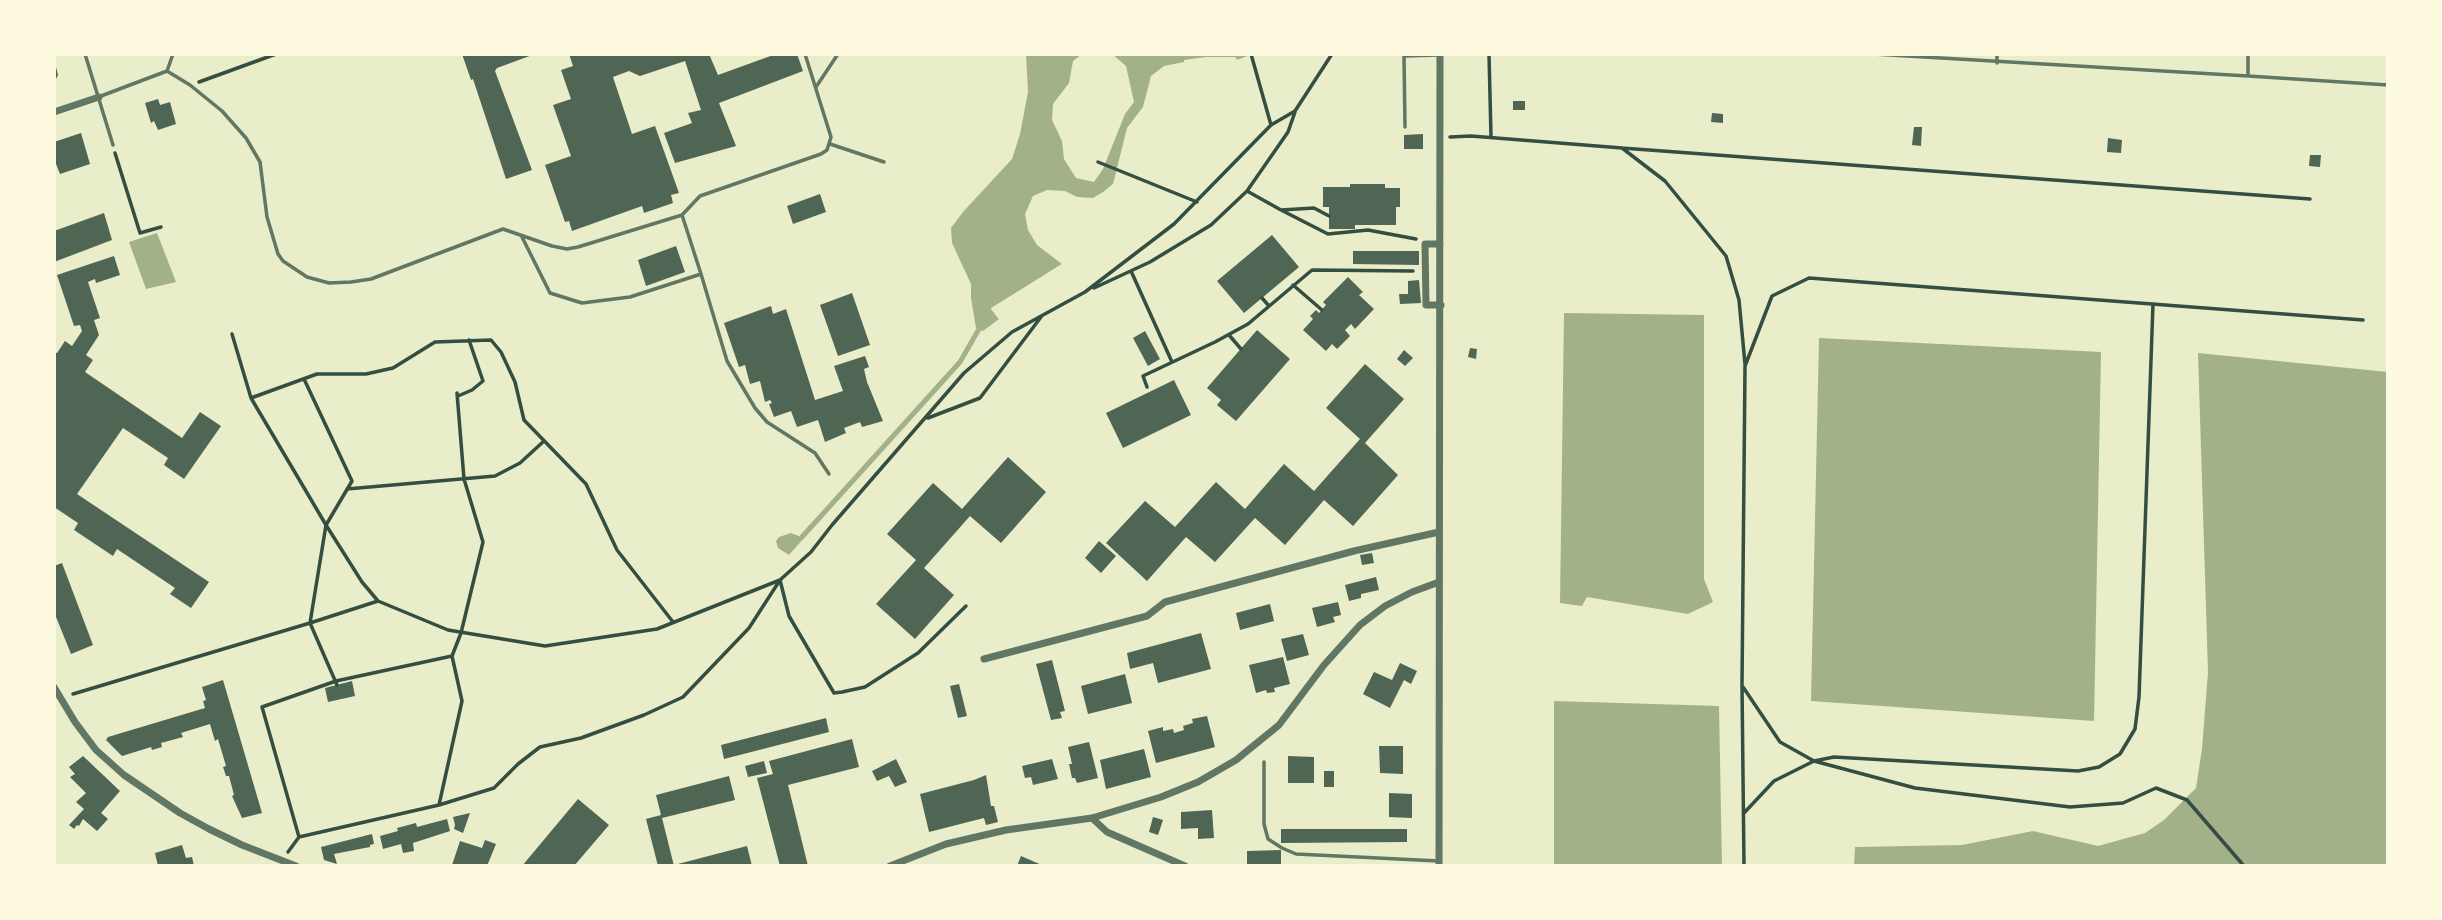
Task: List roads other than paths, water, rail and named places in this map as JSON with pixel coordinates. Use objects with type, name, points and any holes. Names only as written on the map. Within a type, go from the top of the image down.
[{"type":"street","points":[[1439,863],[1440,54]]},
{"type":"street","points":[[54,112],[99,97]]},
{"type":"street","points":[[1440,244],[1425,244],[1426,305],[1441,305]]},
{"type":"street","points":[[984,659],[1147,616],[1165,602],[1354,551],[1439,532]]},
{"type":"street","points":[[890,866],[946,844],[1006,830],[1092,818],[1161,797],[1198,782],[1236,761],[1279,724],[1307,686],[1360,625],[1385,606],[1439,582]]},
{"type":"street","points":[[54,687],[96,750],[141,788],[180,813],[231,840],[296,866]]},
{"type":"street","points":[[1092,818],[1107,832],[1185,866]]},
{"type":"lane","points":[[85,54],[113,145]]},
{"type":"lane","points":[[99,97],[167,71],[173,54]]},
{"type":"lane","points":[[167,71],[190,85],[222,111],[246,138],[260,162],[267,217],[278,254],[290,267],[307,277],[329,283],[371,279],[503,229],[551,246],[567,249],[578,247],[682,215],[700,196],[821,154],[830,144],[831,137],[805,54]]},
{"type":"lane","points":[[816,87],[838,54]]},
{"type":"lane","points":[[1405,127],[1404,56],[1440,54]]},
{"type":"lane","points":[[1873,54],[2388,85]]},
{"type":"lane","points":[[1997,54],[1997,63]]},
{"type":"lane","points":[[2248,54],[2248,76]]},
{"type":"lane","points":[[830,144],[884,162]]},
{"type":"lane","points":[[682,215],[727,361],[755,408],[767,422],[815,453],[829,474]]},
{"type":"lane","points":[[522,237],[550,293],[582,303],[641,295],[701,274]]},
{"type":"lane","points":[[1264,762],[1264,824],[1268,839],[1282,848],[1296,854],[1439,863]]},
{"type":"waterway","points":[[1238,57],[1246,54]]},
{"type":"waterway","points":[[802,537],[960,362],[979,329]]}]
